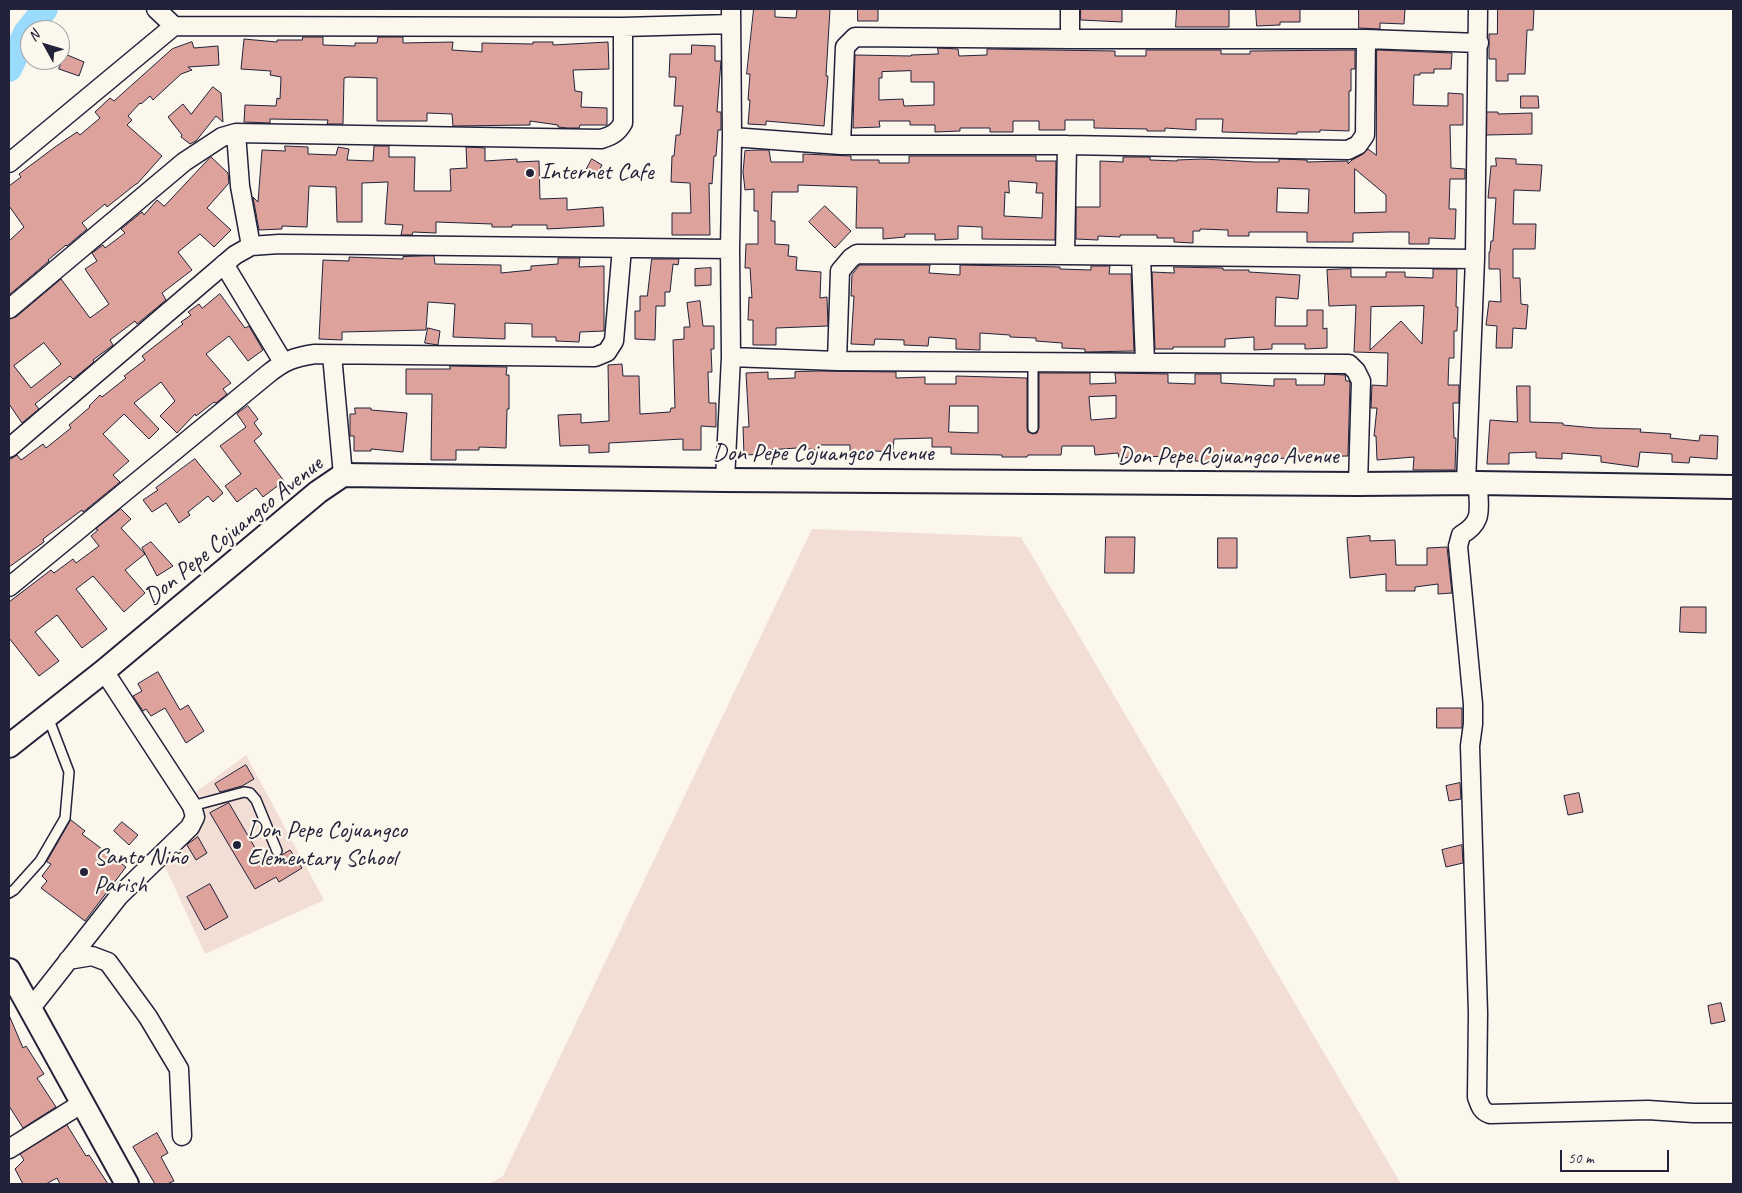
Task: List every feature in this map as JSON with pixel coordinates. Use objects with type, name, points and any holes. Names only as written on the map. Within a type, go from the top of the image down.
[{"type":"street","points":[[156,9],[174,26]]},
{"type":"street","points":[[1070,9],[1070,39]]},
{"type":"street","points":[[1478,9],[1472,483],[1478,519],[1472,528],[1461,535],[1458,546],[1473,704],[1470,746],[1478,1013],[1478,1097],[1480,1106],[1485,1112],[1490,1114],[1648,1110],[1693,1113],[1733,1112]]},
{"type":"street","points":[[9,163],[174,26],[623,27],[731,16],[731,357],[725,480]]},
{"type":"street","points":[[9,309],[184,162],[222,137],[236,133],[602,139],[610,137],[623,123],[623,27]]},
{"type":"street","points":[[841,145],[845,46],[855,37],[1366,39],[1479,44]]},
{"type":"street","points":[[732,137],[841,145],[1068,145],[1348,150],[1358,145],[1365,135],[1366,39]]},
{"type":"street","points":[[236,133],[240,186],[251,246]]},
{"type":"street","points":[[1065,255],[1068,145]]},
{"type":"street","points":[[9,448],[224,264],[251,246],[278,244],[730,249]]},
{"type":"street","points":[[9,587],[283,362],[298,356],[315,354],[595,357],[607,352],[614,341],[622,248]]},
{"type":"street","points":[[837,361],[840,271],[857,254],[1475,259]]},
{"type":"street","points":[[1141,256],[1145,362]]},
{"type":"street","points":[[224,264],[283,362]]},
{"type":"street","points":[[332,355],[343,475]]},
{"type":"street","points":[[731,357],[837,361],[1349,364],[1362,381],[1358,484]]},
{"type":"street","name":"Don Pepe Cojuangco Avenue","points":[[9,746],[104,671],[318,492],[343,475],[725,480],[1472,483],[1733,487]]},
{"type":"street","points":[[31,1008],[119,896],[190,827],[195,817],[192,806],[104,671]]},
{"type":"street","points":[[68,960],[92,956],[108,962],[148,1017],[179,1069],[182,1136]]},
{"type":"street","points":[[9,970],[127,1184]]},
{"type":"street","points":[[9,1148],[82,1104]]},
{"type":"lane","points":[[1032,362],[1033,428]]},
{"type":"lane","points":[[9,893],[14,890],[40,861],[65,818],[69,772],[48,716]]},
{"type":"lane","points":[[192,806],[244,792],[250,793],[256,800],[276,852]]},
{"type":"shaded area","points":[[812,529],[1021,537],[1401,1184],[489,1184],[503,1176]]},
{"type":"shaded area","name":"Don Pepe Cojuangco Elementary School","points":[[246,755],[324,900],[205,954],[163,862],[199,828],[192,795]]},
{"type":"building","points":[[754,9],[775,9],[775,17],[796,18],[797,9],[830,9],[824,126],[766,121],[766,125],[748,124],[750,74],[747,74]]},
{"type":"building","points":[[858,9],[878,9],[878,21],[858,21]]},
{"type":"building","points":[[1081,9],[1122,9],[1122,22],[1081,20]]},
{"type":"building","points":[[1177,9],[1229,9],[1229,27],[1176,27]]},
{"type":"building","points":[[1256,9],[1300,9],[1300,22],[1280,22],[1280,25],[1257,26]]},
{"type":"building","points":[[1359,9],[1405,9],[1404,24],[1380,23],[1380,29],[1359,28]]},
{"type":"building","points":[[1498,9],[1534,9],[1533,30],[1527,30],[1525,74],[1508,74],[1508,81],[1496,81],[1496,59],[1489,59],[1489,34],[1497,34]]},
{"type":"building","points":[[303,37],[323,37],[323,45],[355,46],[355,43],[377,43],[378,37],[403,37],[403,43],[453,42],[452,50],[482,52],[482,43],[533,44],[533,42],[553,42],[553,45],[608,42],[609,69],[573,70],[575,91],[582,92],[581,107],[607,108],[607,125],[580,125],[579,128],[567,128],[530,121],[530,125],[453,126],[452,114],[427,113],[427,121],[377,121],[377,78],[348,77],[344,78],[343,124],[327,124],[328,120],[270,119],[270,123],[244,122],[245,105],[276,106],[277,98],[280,99],[281,77],[270,75],[271,71],[241,69],[244,39],[277,42],[277,40],[302,40]]},
{"type":"building","points":[[192,42],[194,48],[218,46],[219,65],[188,67],[192,70],[181,74],[153,100],[150,96],[140,103],[128,116],[132,120],[127,125],[162,156],[137,184],[107,207],[105,204],[82,223],[87,229],[48,260],[9,295],[9,241],[24,227],[9,206],[9,186],[21,177],[19,174],[55,147],[77,132],[80,135],[100,118],[95,112],[110,98],[114,101],[172,49]]},
{"type":"building","points":[[692,45],[715,46],[715,61],[721,61],[717,112],[721,112],[721,130],[718,130],[712,184],[709,183],[710,235],[672,235],[672,213],[691,213],[690,183],[671,182],[672,156],[674,156],[676,135],[680,135],[683,106],[674,106],[676,77],[669,77],[670,54],[691,54]]},
{"type":"building","points":[[938,48],[958,49],[959,56],[987,55],[987,49],[1115,51],[1115,56],[1146,56],[1146,50],[1221,50],[1221,54],[1250,54],[1250,51],[1355,50],[1355,69],[1351,69],[1351,91],[1349,91],[1349,131],[1320,130],[1320,132],[1297,132],[1297,134],[1222,132],[1223,119],[1196,119],[1196,130],[1165,128],[1165,131],[1094,128],[1094,120],[1065,120],[1065,130],[1039,130],[1039,121],[1013,121],[1013,132],[990,132],[990,128],[960,128],[960,131],[935,132],[935,125],[910,125],[910,121],[879,121],[880,127],[853,128],[855,55],[911,56],[938,54]],"holes":[[[911,71],[911,82],[934,82],[934,105],[904,106],[903,99],[879,100],[879,78],[882,78],[882,72]]]},
{"type":"building","points":[[1377,50],[1452,53],[1451,69],[1434,69],[1434,73],[1414,75],[1413,105],[1448,106],[1448,93],[1463,94],[1463,125],[1450,125],[1451,168],[1465,169],[1465,179],[1450,179],[1449,209],[1456,209],[1455,239],[1429,238],[1429,244],[1409,244],[1409,232],[1389,232],[1353,233],[1353,242],[1307,242],[1307,232],[1249,232],[1249,236],[1228,236],[1228,230],[1200,229],[1200,231],[1193,231],[1193,243],[1174,242],[1174,238],[1157,238],[1157,235],[1098,236],[1098,240],[1076,239],[1076,207],[1100,207],[1100,161],[1123,162],[1123,157],[1150,157],[1150,160],[1177,161],[1203,159],[1279,162],[1279,159],[1307,160],[1307,162],[1348,161],[1348,164],[1368,149],[1376,155]],"holes":[[[1355,169],[1386,195],[1386,212],[1355,213]],[[1278,188],[1309,189],[1308,213],[1277,212]]]},
{"type":"building","points":[[70,56],[84,62],[79,76],[62,70],[70,70]]},
{"type":"building","points":[[213,87],[221,93],[223,122],[216,116],[196,141],[190,144],[181,137],[182,135],[168,117],[183,104],[191,114]]},
{"type":"building","points":[[1521,96],[1538,96],[1539,108],[1521,108]]},
{"type":"building","points":[[1487,112],[1498,112],[1498,114],[1532,113],[1532,134],[1487,135]]},
{"type":"building","points":[[285,146],[308,147],[308,154],[336,155],[338,147],[349,149],[347,160],[373,161],[374,146],[389,146],[389,157],[415,157],[414,191],[451,191],[450,169],[467,168],[466,147],[485,148],[485,161],[517,159],[517,162],[539,161],[540,199],[567,198],[567,210],[603,207],[604,226],[547,229],[547,225],[492,227],[492,224],[436,222],[436,233],[413,232],[412,235],[401,235],[403,225],[385,224],[388,182],[362,183],[362,222],[337,222],[336,187],[309,186],[307,227],[282,226],[282,229],[259,230],[253,197],[258,202],[262,150],[285,151]]},
{"type":"building","points":[[769,150],[771,162],[803,162],[803,154],[851,156],[851,160],[879,160],[879,163],[909,163],[909,156],[1036,156],[1036,161],[1056,161],[1055,240],[982,239],[982,227],[958,226],[958,239],[935,240],[935,234],[905,234],[905,237],[883,239],[883,228],[856,228],[857,187],[798,185],[798,192],[772,192],[771,221],[775,221],[775,244],[789,245],[788,256],[797,257],[796,270],[821,272],[820,298],[827,297],[828,326],[776,328],[776,345],[753,345],[753,320],[748,320],[749,297],[752,298],[750,268],[745,268],[746,244],[758,244],[758,211],[754,211],[754,189],[745,190],[743,172],[745,151]],"holes":[[[1009,181],[1037,183],[1036,193],[1043,193],[1042,218],[1004,216],[1005,192],[1009,193]]]},
{"type":"building","points":[[211,157],[228,173],[229,183],[207,208],[231,230],[214,247],[200,234],[178,252],[192,270],[162,293],[166,300],[137,324],[135,321],[110,340],[113,345],[93,360],[94,362],[73,379],[70,376],[35,404],[39,409],[22,423],[9,404],[9,319],[16,317],[61,279],[90,318],[109,304],[85,269],[97,261],[92,253],[103,245],[105,248],[125,233],[121,229],[142,212],[144,215],[157,200],[164,206]],"holes":[[[44,343],[61,364],[31,388],[14,366]]]},
{"type":"building","points":[[1496,158],[1516,159],[1516,164],[1542,165],[1540,191],[1514,190],[1513,224],[1536,224],[1535,249],[1513,249],[1513,278],[1520,278],[1521,304],[1528,305],[1526,329],[1513,328],[1512,348],[1496,348],[1497,326],[1486,325],[1489,301],[1501,302],[1500,269],[1489,269],[1489,252],[1491,241],[1493,241],[1496,198],[1488,198],[1491,166],[1496,166]]},
{"type":"building","points":[[592,159],[602,165],[595,178],[585,172]]},
{"type":"building","points":[[825,206],[851,231],[835,248],[809,222]]},
{"type":"building","points":[[434,256],[435,264],[501,265],[501,273],[531,270],[531,266],[558,264],[558,258],[580,258],[579,267],[604,266],[604,331],[580,332],[579,342],[556,341],[556,337],[532,337],[532,324],[505,323],[505,339],[453,337],[455,304],[428,302],[426,330],[342,332],[342,340],[319,339],[323,260],[349,261],[349,257],[403,259],[403,257]]},
{"type":"building","points":[[652,259],[679,259],[678,265],[673,264],[670,292],[665,292],[665,306],[656,306],[655,340],[635,339],[635,311],[640,311],[640,296],[647,296]]},
{"type":"building","points":[[860,265],[930,265],[929,273],[960,275],[960,265],[1060,267],[1060,269],[1091,270],[1091,266],[1110,266],[1109,274],[1131,274],[1134,351],[1085,352],[1085,349],[1062,348],[1062,343],[1036,341],[1036,338],[980,333],[980,350],[956,349],[956,339],[929,337],[928,346],[904,345],[904,340],[875,339],[874,345],[851,344],[854,296],[851,296],[852,275]]},
{"type":"building","points":[[1174,267],[1223,268],[1223,270],[1249,270],[1249,272],[1300,275],[1298,299],[1276,297],[1275,326],[1307,326],[1307,310],[1323,310],[1323,329],[1327,328],[1327,348],[1305,349],[1305,344],[1272,344],[1272,349],[1254,350],[1254,337],[1225,339],[1225,347],[1155,349],[1152,272],[1174,273]]},
{"type":"building","points":[[711,268],[711,285],[695,286],[695,269]]},
{"type":"building","points":[[1351,269],[1351,277],[1386,277],[1386,272],[1405,272],[1405,277],[1433,278],[1433,269],[1457,269],[1457,331],[1454,331],[1454,358],[1449,358],[1448,385],[1459,385],[1459,403],[1453,403],[1454,438],[1456,438],[1455,470],[1413,470],[1414,457],[1377,460],[1376,436],[1374,436],[1377,408],[1371,408],[1372,385],[1387,386],[1388,353],[1354,352],[1356,305],[1329,306],[1327,270]],"holes":[[[1424,306],[1422,344],[1401,321],[1370,350],[1371,307]]]},
{"type":"building","points":[[220,294],[245,328],[249,326],[263,350],[248,361],[229,336],[206,354],[231,383],[223,389],[227,394],[196,416],[195,414],[177,433],[160,416],[175,401],[161,382],[134,403],[159,429],[149,439],[124,414],[103,434],[129,461],[113,475],[120,482],[83,512],[82,510],[43,539],[44,542],[9,567],[9,460],[17,455],[21,460],[43,444],[46,448],[71,428],[69,425],[90,407],[100,395],[102,397],[126,378],[124,376],[145,360],[142,356],[183,324],[181,322],[191,315],[188,312],[199,304],[202,308]]},
{"type":"building","points":[[700,301],[703,326],[714,326],[714,349],[711,349],[712,372],[708,372],[709,403],[716,403],[716,427],[701,426],[701,450],[683,450],[683,439],[609,443],[609,452],[589,453],[589,445],[560,446],[558,415],[581,414],[581,423],[609,421],[608,365],[622,364],[623,376],[639,376],[640,414],[670,412],[671,408],[675,408],[673,340],[684,339],[684,327],[690,327],[687,303]]},
{"type":"building","points":[[428,328],[440,331],[438,345],[425,343]]},
{"type":"building","points":[[450,366],[507,367],[506,375],[509,375],[509,409],[507,409],[506,448],[479,447],[479,450],[456,450],[456,460],[431,460],[432,394],[406,394],[406,369],[450,369]]},
{"type":"building","points":[[768,372],[768,379],[795,378],[795,372],[896,372],[896,378],[925,377],[925,384],[956,384],[956,376],[1027,378],[1027,428],[1028,432],[1033,434],[1037,433],[1039,428],[1039,373],[1090,373],[1090,384],[1116,383],[1115,373],[1168,374],[1168,383],[1195,384],[1195,374],[1221,374],[1221,383],[1274,386],[1274,379],[1296,379],[1296,385],[1324,385],[1325,374],[1345,375],[1346,381],[1350,383],[1348,456],[1215,460],[1215,462],[1195,461],[1196,455],[1119,458],[1118,453],[1095,455],[1094,446],[1062,446],[1061,455],[1002,457],[1002,455],[951,454],[951,447],[932,447],[932,438],[894,439],[893,452],[850,452],[850,445],[820,445],[820,450],[797,448],[767,450],[767,454],[744,455],[743,427],[749,427],[746,373]],"holes":[[[1116,396],[1116,418],[1091,420],[1089,397]],[[950,406],[978,406],[978,433],[949,432]]]},
{"type":"building","points":[[1517,386],[1530,386],[1530,422],[1563,423],[1563,425],[1595,428],[1641,429],[1640,432],[1671,434],[1670,438],[1699,441],[1700,435],[1718,436],[1717,459],[1690,457],[1689,463],[1672,462],[1672,454],[1640,452],[1638,467],[1601,462],[1601,456],[1562,453],[1562,459],[1536,458],[1536,452],[1509,453],[1509,464],[1487,464],[1490,420],[1517,422]]},
{"type":"building","points":[[248,406],[258,419],[254,423],[262,434],[254,441],[284,481],[263,497],[256,488],[237,502],[225,486],[241,474],[220,446],[246,427],[237,414]]},
{"type":"building","points":[[355,408],[371,408],[371,410],[407,413],[403,452],[371,449],[371,451],[354,451],[354,436],[350,436],[350,414],[355,414]]},
{"type":"building","points":[[195,459],[223,493],[213,502],[208,496],[188,512],[190,515],[179,523],[166,503],[152,512],[143,500]]},
{"type":"building","points":[[121,509],[131,519],[121,528],[145,554],[125,570],[145,593],[124,612],[93,576],[76,589],[107,629],[82,648],[57,615],[35,632],[59,661],[39,676],[9,638],[9,602],[51,570],[54,573],[73,559],[76,563],[99,546],[91,536],[98,530],[96,529]]},
{"type":"building","points":[[1370,536],[1370,541],[1395,540],[1396,565],[1427,565],[1427,548],[1447,547],[1452,593],[1438,594],[1438,584],[1415,587],[1415,591],[1386,591],[1386,574],[1350,578],[1347,538]]},
{"type":"building","points":[[1106,537],[1135,537],[1134,573],[1105,573]]},
{"type":"building","points":[[1218,538],[1237,538],[1237,568],[1218,568]]},
{"type":"building","points":[[151,542],[173,566],[157,576],[142,548]]},
{"type":"building","points":[[1681,607],[1706,607],[1706,633],[1680,632]]},
{"type":"building","points":[[158,672],[180,710],[188,705],[204,731],[186,743],[165,708],[151,716],[146,709],[143,711],[133,696],[142,691],[138,684]]},
{"type":"building","points":[[1437,708],[1462,708],[1462,728],[1437,728]]},
{"type":"building","points":[[246,765],[254,779],[242,786],[220,792],[215,784]]},
{"type":"building","points":[[1460,783],[1461,799],[1449,801],[1446,786]]},
{"type":"building","points":[[1579,793],[1583,812],[1568,815],[1564,796]]},
{"type":"building","points":[[229,803],[265,865],[290,850],[302,868],[279,882],[276,877],[255,889],[210,813]]},
{"type":"building","name":"Santo Niño Parish","points":[[71,820],[85,831],[82,834],[126,867],[85,921],[41,888],[47,881],[42,876],[51,864],[47,862]]},
{"type":"building","points":[[122,822],[138,835],[129,845],[114,831]]},
{"type":"building","points":[[198,837],[207,853],[196,860],[187,845]]},
{"type":"building","points":[[1462,845],[1463,863],[1446,867],[1442,850]]},
{"type":"building","points":[[210,884],[228,917],[205,930],[187,897]]},
{"type":"building","points":[[1721,1003],[1725,1021],[1711,1024],[1708,1006]]},
{"type":"building","points":[[9,1015],[23,1048],[26,1046],[44,1074],[37,1078],[56,1107],[23,1128],[9,1106]]},
{"type":"building","points":[[67,1125],[86,1156],[89,1155],[108,1184],[60,1184],[57,1178],[46,1184],[23,1184],[15,1169],[24,1160],[20,1154]]},
{"type":"building","points":[[157,1133],[168,1153],[161,1157],[174,1181],[167,1184],[155,1184],[133,1147]]},
{"type":"waterway","points":[[9,69],[26,33],[45,9]]},
{"type":"place","name":"Internet Cafe","points":[[530,173]]},
{"type":"place","name":"Don Pepe Cojuangco Elementary School","points":[[237,845]]},
{"type":"place","name":"Santo Niño Parish","points":[[84,872]]}]
